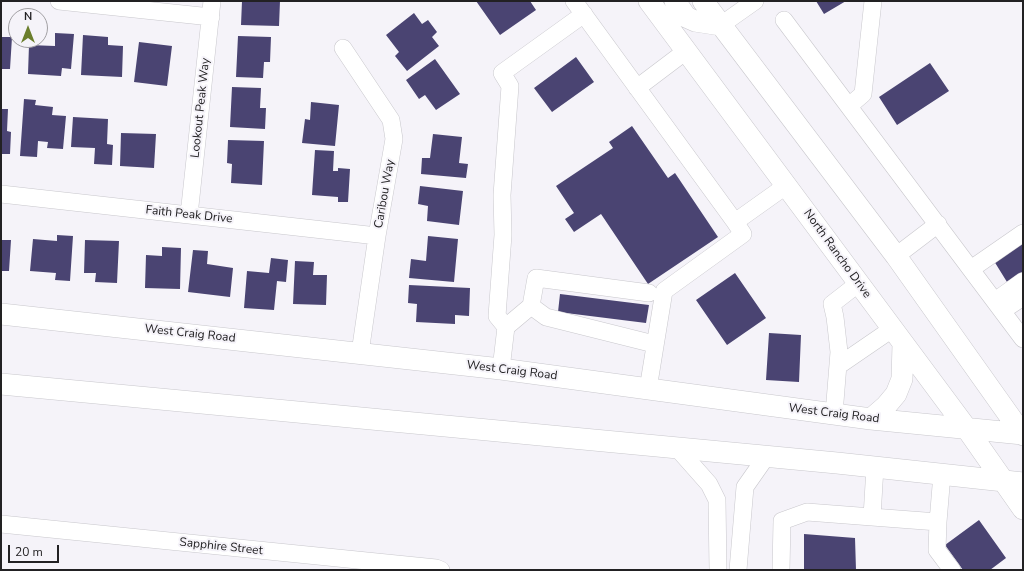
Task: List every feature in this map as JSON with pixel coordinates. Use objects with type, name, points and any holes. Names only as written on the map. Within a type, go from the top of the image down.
[{"type":"main road","name":"North Rancho Drive","points":[[650,1],[967,429],[1023,509]]},
{"type":"main road","points":[[675,1],[686,17],[695,21],[721,25]]},
{"type":"main road","points":[[703,1],[896,256],[1023,435]]},
{"type":"main road","name":"West Craig Road","points":[[1,314],[502,369],[870,419],[1023,435]]},
{"type":"main road","points":[[870,419],[886,406],[896,394],[902,379],[898,337]]},
{"type":"main road","points":[[1,384],[1023,482]]},
{"type":"street","points":[[59,1],[212,9]]},
{"type":"street","points":[[721,25],[755,1]]},
{"type":"street","points":[[849,106],[863,94],[873,1]]},
{"type":"street","points":[[506,327],[497,316],[503,235],[502,194],[510,86],[502,73],[579,8],[744,234],[664,291],[654,344],[648,389]]},
{"type":"street","name":"Lookout Peak Way","points":[[189,215],[212,9]]},
{"type":"street","points":[[784,20],[1023,339]]},
{"type":"street","name":"Caribou Way","points":[[343,48],[391,120],[394,139],[377,236],[360,353]]},
{"type":"street","points":[[637,88],[686,51]]},
{"type":"street","points":[[735,222],[787,185]]},
{"type":"street","name":"Faith Peak Drive","points":[[1,194],[377,236]]},
{"type":"street","points":[[896,256],[938,224]]},
{"type":"street","points":[[971,269],[1023,233]]},
{"type":"street","points":[[502,369],[506,327],[531,306],[536,278],[649,293]]},
{"type":"street","points":[[999,306],[1023,281]]},
{"type":"street","points":[[834,414],[839,345],[832,304],[859,283]]},
{"type":"street","points":[[999,306],[1023,297]]},
{"type":"street","points":[[531,306],[546,317],[654,344]]},
{"type":"street","points":[[838,366],[898,337]]},
{"type":"street","points":[[678,449],[709,484],[717,500],[718,570]]},
{"type":"street","points":[[738,570],[745,487],[766,457]]},
{"type":"street","points":[[872,517],[875,467]]},
{"type":"street","points":[[942,474],[937,550],[952,570]]},
{"type":"street","points":[[781,570],[782,522],[807,512],[938,522]]},
{"type":"street","name":"Sapphire Street","points":[[1,524],[389,567],[436,568],[441,570]]},
{"type":"building","points":[[242,1],[280,1],[279,26],[241,25]]},
{"type":"building","points":[[476,1],[530,1],[536,10],[500,35]]},
{"type":"building","points":[[816,1],[846,1],[824,14]]},
{"type":"building","points":[[414,13],[422,24],[428,20],[437,32],[432,37],[439,46],[407,71],[395,56],[399,52],[386,35]]},
{"type":"building","points":[[55,33],[74,34],[71,69],[62,68],[61,76],[28,74],[29,48],[48,48],[48,46],[55,46]]},
{"type":"building","points":[[83,35],[108,37],[108,45],[123,46],[122,77],[81,75]]},
{"type":"building","points":[[238,36],[271,37],[270,62],[264,62],[263,78],[236,77]]},
{"type":"building","points":[[1,37],[8,37],[8,48],[11,48],[10,69],[1,69]]},
{"type":"building","points":[[139,42],[172,46],[167,86],[134,82]]},
{"type":"building","points":[[576,57],[594,82],[552,112],[534,88]]},
{"type":"building","points":[[435,59],[460,94],[436,110],[425,95],[419,99],[406,80]]},
{"type":"building","points":[[930,63],[949,91],[897,125],[879,97]]},
{"type":"building","points":[[232,87],[261,88],[260,108],[266,108],[265,129],[230,127]]},
{"type":"building","points":[[24,99],[36,100],[35,105],[53,107],[52,115],[66,116],[63,149],[47,148],[48,142],[38,141],[37,157],[20,156]]},
{"type":"building","points":[[311,102],[339,105],[335,146],[302,143],[305,119],[310,120]]},
{"type":"building","points":[[1,109],[8,109],[7,131],[11,132],[10,154],[1,154]]},
{"type":"building","points":[[73,117],[108,119],[107,144],[113,145],[112,165],[94,164],[95,148],[71,147]]},
{"type":"building","points":[[632,126],[668,178],[675,173],[718,237],[648,284],[601,214],[574,232],[565,219],[574,213],[556,186],[613,148],[609,142]]},
{"type":"building","points":[[121,133],[156,134],[154,168],[120,166]]},
{"type":"building","points":[[433,134],[462,137],[459,163],[468,164],[466,178],[421,174],[422,158],[430,158]]},
{"type":"building","points":[[228,140],[264,141],[262,185],[231,183],[232,164],[227,163]]},
{"type":"building","points":[[315,150],[334,151],[333,171],[338,171],[338,168],[350,169],[348,202],[338,202],[338,197],[312,195]]},
{"type":"building","points":[[420,186],[463,191],[459,225],[427,221],[428,206],[418,204]]},
{"type":"building","points":[[57,235],[73,236],[70,281],[55,280],[56,273],[30,271],[33,239],[57,241]]},
{"type":"building","points":[[428,236],[458,239],[454,282],[409,278],[411,259],[426,261]]},
{"type":"building","points":[[1,240],[11,240],[9,271],[1,271]]},
{"type":"building","points":[[85,240],[119,241],[117,283],[95,282],[96,273],[84,273]]},
{"type":"building","points":[[1023,242],[1023,272],[1007,282],[994,261]]},
{"type":"building","points":[[162,247],[181,248],[180,289],[145,288],[146,255],[162,256]]},
{"type":"building","points":[[193,250],[208,251],[207,264],[233,268],[230,297],[188,292]]},
{"type":"building","points":[[271,258],[288,260],[286,282],[277,281],[274,310],[244,308],[247,271],[269,273]]},
{"type":"building","points":[[295,261],[314,262],[313,275],[327,275],[326,305],[293,304]]},
{"type":"building","points":[[735,273],[766,318],[727,345],[696,300]]},
{"type":"building","points":[[409,285],[470,288],[469,316],[455,315],[455,324],[416,322],[417,304],[408,303]]},
{"type":"building","points":[[560,294],[649,305],[646,323],[558,312]]},
{"type":"building","points":[[769,333],[801,335],[799,382],[766,380]]},
{"type":"building","points":[[979,520],[1006,558],[990,570],[963,570],[945,545]]},
{"type":"building","points":[[804,534],[855,538],[856,570],[804,570]]}]
